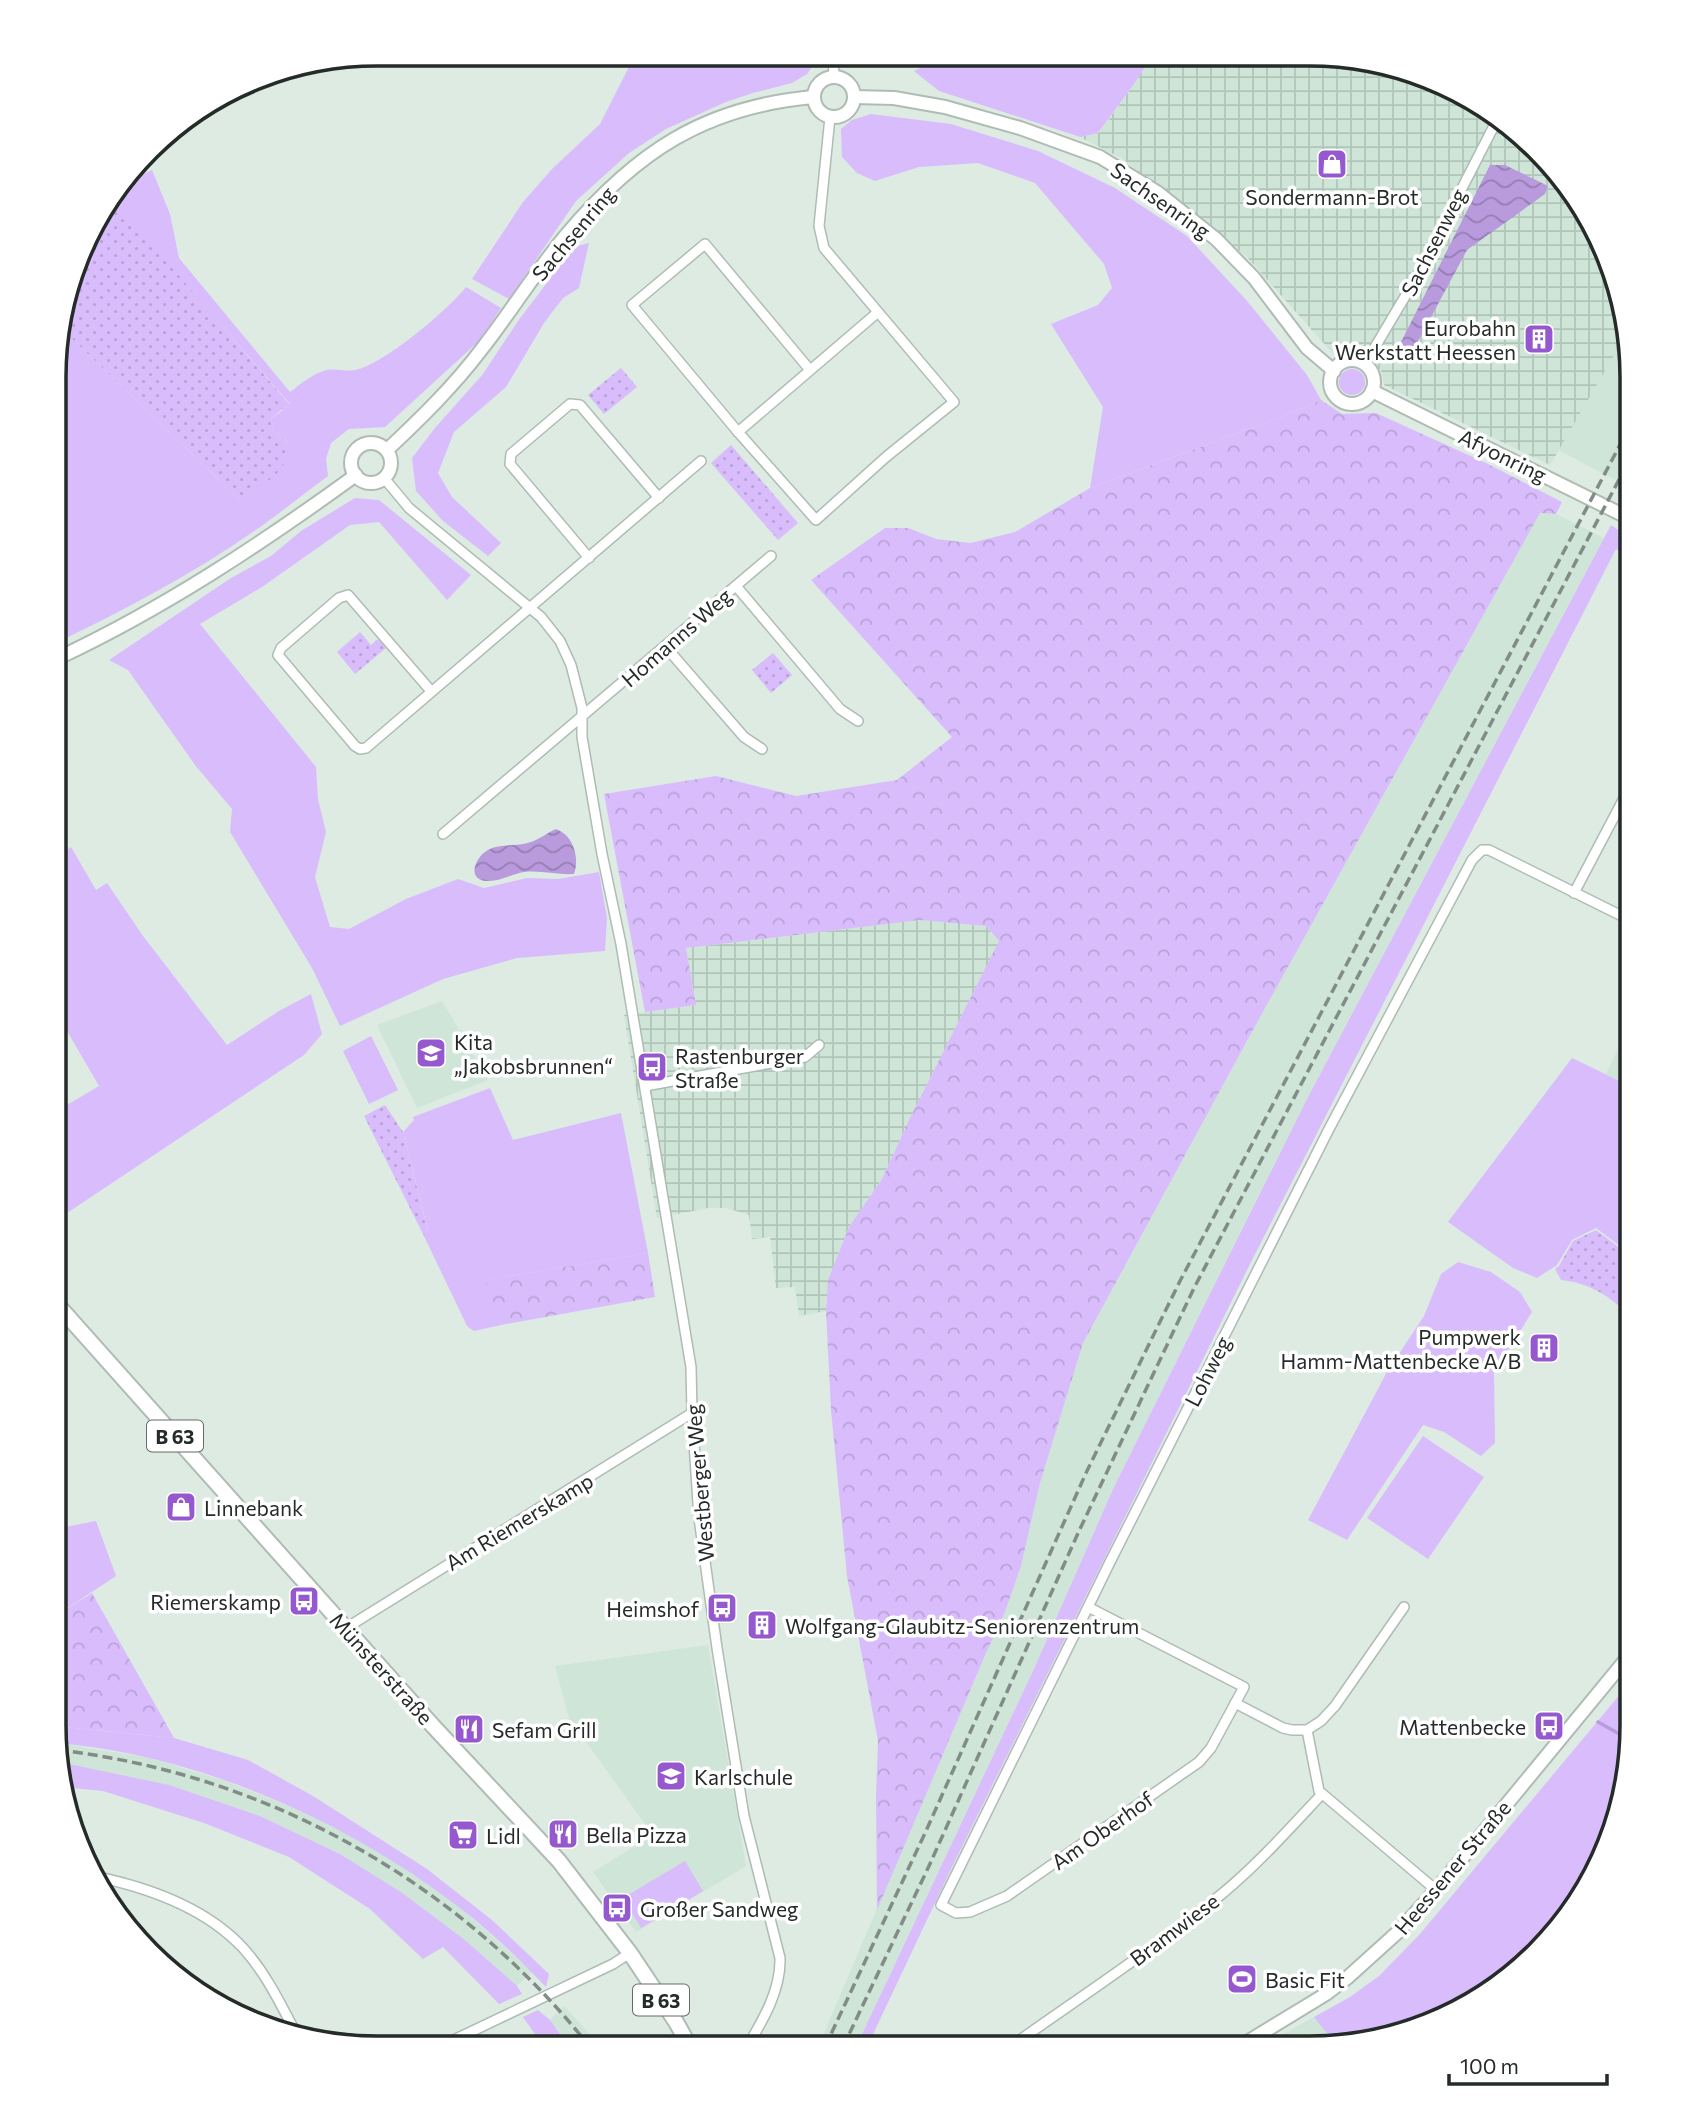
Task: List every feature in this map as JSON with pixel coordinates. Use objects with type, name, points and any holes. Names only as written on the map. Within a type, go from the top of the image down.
[{"type":"main road","name":"Münsterstraße","points":[[67,1315],[433,1726],[559,1861],[630,1953],[684,2036]]},
{"type":"street","points":[[834,66],[834,76]]},
{"type":"street","points":[[834,76],[848,82],[854,97],[846,113],[830,117],[817,109],[813,97],[819,82],[834,76]]},
{"type":"street","name":"Sachsenring","points":[[387,450],[426,414],[462,374],[565,236],[608,188],[632,167],[667,142],[720,117],[775,102],[813,97]]},
{"type":"street","name":"Sachsenring","points":[[854,97],[894,98],[945,107],[1032,132],[1100,157],[1157,192],[1216,239],[1254,278],[1307,348],[1334,371]]},
{"type":"street","points":[[810,370],[705,244],[632,305],[816,520],[886,457],[954,402],[824,248],[819,226],[830,117]]},
{"type":"street","name":"Sachsenweg","points":[[1365,364],[1416,278],[1493,127]]},
{"type":"street","points":[[738,432],[877,313]]},
{"type":"street","points":[[1348,361],[1365,364],[1374,377],[1372,391],[1364,400],[1353,404],[1342,401],[1332,388],[1334,371],[1348,361]]},
{"type":"street","name":"Afyonring","points":[[1372,391],[1620,514]]},
{"type":"street","points":[[589,558],[510,464],[511,454],[520,446],[570,404],[580,405],[659,498]]},
{"type":"street","points":[[370,443],[387,450],[391,465],[384,478],[369,483],[356,475],[351,464],[359,448],[370,443]]},
{"type":"street","points":[[431,691],[348,595],[339,598],[281,648],[278,655],[355,746],[366,748],[701,461]]},
{"type":"street","points":[[67,653],[199,583],[276,533],[356,475]]},
{"type":"street","name":"Westberger Weg","points":[[384,478],[409,508],[549,626],[563,647],[575,677],[582,708],[584,751],[645,1086],[691,1367],[699,1518],[737,1780],[753,1857],[780,1958],[778,1985],[752,2036]]},
{"type":"street","name":"Homanns Weg","points":[[443,834],[771,556]]},
{"type":"street","points":[[736,586],[840,709],[858,721]]},
{"type":"street","points":[[665,646],[744,737],[762,749]]},
{"type":"street","points":[[1620,806],[1574,893],[1620,915]]},
{"type":"street","name":"Lohweg","points":[[941,1905],[1317,1154],[1472,860],[1482,850],[1489,850],[1574,893]]},
{"type":"street","points":[[645,1086],[805,1057],[819,1045]]},
{"type":"street","name":"Am Riemerskamp","points":[[346,1628],[692,1413]]},
{"type":"street","points":[[1088,1607],[1244,1687],[1235,1703],[1292,1730],[1307,1730],[1321,1721],[1335,1706],[1405,1607]]},
{"type":"street","name":"Heessener Straße","points":[[1258,2036],[1348,1978],[1392,1938],[1436,1890],[1620,1666]]},
{"type":"street","name":"Am Oberhof","points":[[941,1905],[956,1913],[970,1912],[1007,1896],[1199,1762],[1211,1748],[1235,1703]]},
{"type":"street","points":[[1307,1730],[1317,1786],[1322,1794],[1436,1890]]},
{"type":"street","name":"Bramwiese","points":[[1025,2036],[1224,1892],[1256,1864],[1322,1794]]},
{"type":"street","points":[[108,1880],[172,1900],[200,1914],[227,1933],[243,1948],[271,1986],[291,2023]]},
{"type":"street","points":[[462,2036],[613,1964],[630,1953]]},
{"type":"shaded area","points":[[1146,66],[1310,66],[1370,72],[1429,90],[1465,108],[1515,144],[1543,172],[1579,222],[1604,277],[1618,337],[1619,347],[1550,465],[1384,385],[1381,370],[1356,352],[1335,356],[1247,257],[1123,159],[1080,137],[1099,133]]},
{"type":"shaded area","points":[[1619,347],[1620,482],[1558,450]]},
{"type":"shaded area","points":[[1540,513],[1556,514],[1604,538],[1307,1099],[1114,1487],[1033,1671],[861,2036],[823,2036],[1005,1612],[1021,1566],[1040,1483],[1083,1343],[1254,1028]]},
{"type":"shaded area","points":[[920,920],[986,926],[999,942],[882,1179],[849,1227],[828,1280],[826,1311],[799,1316],[795,1287],[776,1288],[770,1237],[752,1239],[749,1215],[726,1208],[708,1208],[657,1218],[624,1015],[696,1005],[686,948]]},
{"type":"shaded area","name":"Kita „Jakobsbrunnen“","points":[[442,1001],[488,1080],[417,1108],[377,1025]]},
{"type":"shaded area","points":[[1620,1045],[1620,1081],[1606,1074]]},
{"type":"shaded area","name":"Karlschule","points":[[708,1645],[746,1866],[636,1932],[593,1872],[653,1835],[569,1718],[555,1666]]},
{"type":"shaded area","points":[[67,1745],[150,1758],[225,1781],[293,1808],[355,1838],[412,1873],[462,1909],[532,1972],[517,1986],[465,1940],[401,1892],[340,1854],[260,1816],[69,1765]]},
{"type":"shaded area","points":[[564,2006],[591,2036],[561,2036],[550,2020]]},
{"type":"shaded area","points":[[1314,2017],[1328,2035],[1310,2036],[1280,2036]]},
{"type":"green space","points":[[629,66],[813,66],[807,74],[792,83],[726,102],[666,129],[629,153],[576,201],[509,299],[472,279],[523,202],[552,169],[600,124]]},
{"type":"green space","points":[[925,66],[1146,66],[1098,133],[1080,137],[939,91],[914,71]]},
{"type":"green space","points":[[871,114],[951,124],[1038,151],[1115,188],[1187,236],[1248,302],[1307,375],[1321,400],[1090,488],[1103,407],[1051,324],[1098,305],[1112,288],[1104,264],[1035,183],[978,163],[919,167],[875,181],[857,173],[842,157],[841,129],[852,120]]},
{"type":"green space","points":[[152,170],[170,214],[179,258],[290,392],[322,371],[355,370],[385,356],[432,321],[466,287],[501,308],[479,341],[385,427],[349,429],[331,443],[326,459],[328,476],[282,511],[191,572],[67,638],[69,336],[240,500],[289,444],[274,430],[270,420],[290,404],[118,207],[142,175]]},
{"type":"green space","points":[[119,206],[290,405],[270,420],[274,430],[289,444],[290,456],[275,476],[240,500],[69,336],[77,297],[90,258]]},
{"type":"green space","points":[[589,243],[579,288],[563,298],[544,323],[506,387],[454,432],[438,473],[452,497],[501,543],[488,556],[443,521],[416,491],[412,458],[483,374],[518,321],[574,247]]},
{"type":"green space","points":[[621,368],[637,387],[604,414],[588,395]]},
{"type":"green space","points":[[1352,369],[1361,373],[1365,382],[1361,391],[1352,395],[1343,391],[1339,382],[1343,373]]},
{"type":"green space","points":[[1321,400],[1342,414],[1376,413],[1486,463],[1562,502],[1556,514],[1540,513],[1254,1028],[1083,1343],[1040,1483],[1021,1566],[1005,1612],[877,1910],[878,1741],[847,1576],[831,1410],[826,1311],[828,1280],[849,1227],[882,1179],[999,941],[986,926],[920,920],[686,948],[696,1005],[645,1012],[604,794],[716,776],[796,796],[897,780],[952,737],[811,580],[885,528],[908,528],[936,539],[971,543],[1015,532],[1090,488]]},
{"type":"green space","points":[[731,445],[798,523],[778,540],[711,463]]},
{"type":"green space","points":[[355,498],[379,500],[471,575],[447,600],[379,522],[350,525],[262,587],[200,624],[316,767],[318,799],[326,832],[315,877],[330,927],[349,929],[406,899],[458,879],[484,888],[527,878],[558,879],[599,872],[607,918],[605,951],[517,958],[443,979],[340,1026],[312,968],[230,832],[232,809],[195,765],[128,670],[109,660],[231,578],[271,556],[301,531]]},
{"type":"green space","points":[[1611,525],[1620,531],[1620,552],[1616,549],[1251,1262],[951,1869],[872,2036],[861,2036],[1033,1671],[1114,1487],[1307,1099]]},
{"type":"green space","points":[[360,632],[371,645],[378,639],[386,648],[355,674],[337,652]]},
{"type":"green space","points":[[773,653],[792,675],[771,693],[752,670]]},
{"type":"green space","points":[[71,847],[96,890],[107,883],[143,936],[227,1045],[311,994],[322,1034],[304,1055],[67,1213],[67,1105],[99,1086],[67,1031],[67,849]]},
{"type":"green space","points":[[371,1036],[398,1090],[369,1104],[343,1051]]},
{"type":"green space","points":[[1572,1058],[1620,1081],[1620,1246],[1596,1228],[1572,1240],[1557,1265],[1537,1278],[1513,1268],[1448,1222]]},
{"type":"green space","points":[[490,1088],[513,1140],[621,1113],[648,1253],[486,1280],[501,1325],[474,1331],[467,1326],[424,1236],[428,1230],[403,1132],[414,1120],[413,1117]]},
{"type":"green space","points":[[385,1105],[403,1132],[428,1231],[424,1236],[364,1116]]},
{"type":"green space","points":[[1596,1230],[1620,1248],[1620,1308],[1600,1292],[1582,1284],[1561,1280],[1555,1269],[1573,1241]]},
{"type":"green space","points":[[648,1253],[655,1297],[501,1325],[485,1280]]},
{"type":"green space","points":[[1458,1262],[1491,1272],[1520,1292],[1532,1312],[1494,1373],[1495,1443],[1481,1456],[1444,1432],[1423,1425],[1347,1540],[1308,1520],[1387,1372],[1424,1316],[1441,1274]]},
{"type":"green space","points":[[1423,1436],[1484,1477],[1428,1559],[1367,1518]]},
{"type":"green space","points":[[96,1521],[116,1576],[67,1608],[67,1527]]},
{"type":"green space","points":[[92,1593],[174,1738],[67,1727],[67,1609]]},
{"type":"green space","points":[[1620,1694],[1618,1765],[1604,1825],[1579,1880],[1543,1930],[1499,1971],[1465,1994],[1429,2012],[1370,2030],[1328,2035],[1314,2017],[1350,1997],[1379,1976],[1420,1934]]},
{"type":"green space","points":[[67,1727],[174,1738],[248,1760],[313,1796],[427,1869],[492,1920],[549,1974],[546,1987],[460,1908],[370,1847],[269,1797],[164,1762],[110,1750],[67,1744]]},
{"type":"green space","points":[[69,1764],[169,1785],[260,1816],[340,1854],[401,1892],[465,1940],[517,1986],[522,1994],[499,2004],[443,1947],[423,1959],[370,1909],[289,1857],[204,1823],[103,1791],[73,1788]]},
{"type":"green space","points":[[685,1861],[703,1891],[641,1928],[623,1898]]},
{"type":"green space","points":[[538,2010],[550,2020],[561,2036],[536,2036],[523,2017]]},
{"type":"water","points":[[1490,165],[1505,165],[1548,186],[1545,194],[1467,250],[1408,360],[1396,352]]},
{"type":"water","points":[[556,829],[567,836],[574,847],[574,874],[524,872],[492,881],[476,877],[476,863],[488,850],[498,846],[531,842]]},
{"type":"waterway","name":"Mattenbecke","points":[[1598,1722],[1620,1734]]},
{"type":"railway","points":[[830,2036],[926,1831],[1086,1473],[1180,1281],[1620,445]]},
{"type":"railway","points":[[848,2036],[929,1866],[1079,1531],[1194,1288],[1620,478]]},
{"type":"railway","points":[[68,1752],[135,1763],[211,1783],[284,1811],[353,1846],[419,1887],[481,1934],[538,1988],[580,2036]]},
{"type":"place","name":"Sondermann-Brot","points":[[1332,164]]},
{"type":"place","name":"Eurobahn Werkstatt Heessen","points":[[1539,339]]},
{"type":"place","name":"Kita „Jakobsbrunnen“","points":[[431,1053]]},
{"type":"place","name":"Rastenburger Straße","points":[[652,1067]]},
{"type":"place","name":"Pumpwerk Hamm-Mattenbecke A/B","points":[[1544,1348]]},
{"type":"place","name":"Linnebank","points":[[181,1507]]},
{"type":"place","name":"Riemerskamp","points":[[304,1601]]},
{"type":"place","name":"Heimshof","points":[[722,1608]]},
{"type":"place","name":"Wolfgang-Glaubitz-Seniorenzentrum","points":[[762,1625]]},
{"type":"place","name":"Mattenbecke","points":[[1549,1726]]},
{"type":"place","name":"Sefam Grill","points":[[469,1729]]},
{"type":"place","name":"Karlschule","points":[[671,1776]]},
{"type":"place","name":"Bella Pizza","points":[[563,1834]]},
{"type":"place","name":"Lidl","points":[[463,1835]]},
{"type":"place","name":"Großer Sandweg","points":[[617,1908]]},
{"type":"place","name":"Basic Fit","points":[[1242,1979]]}]
